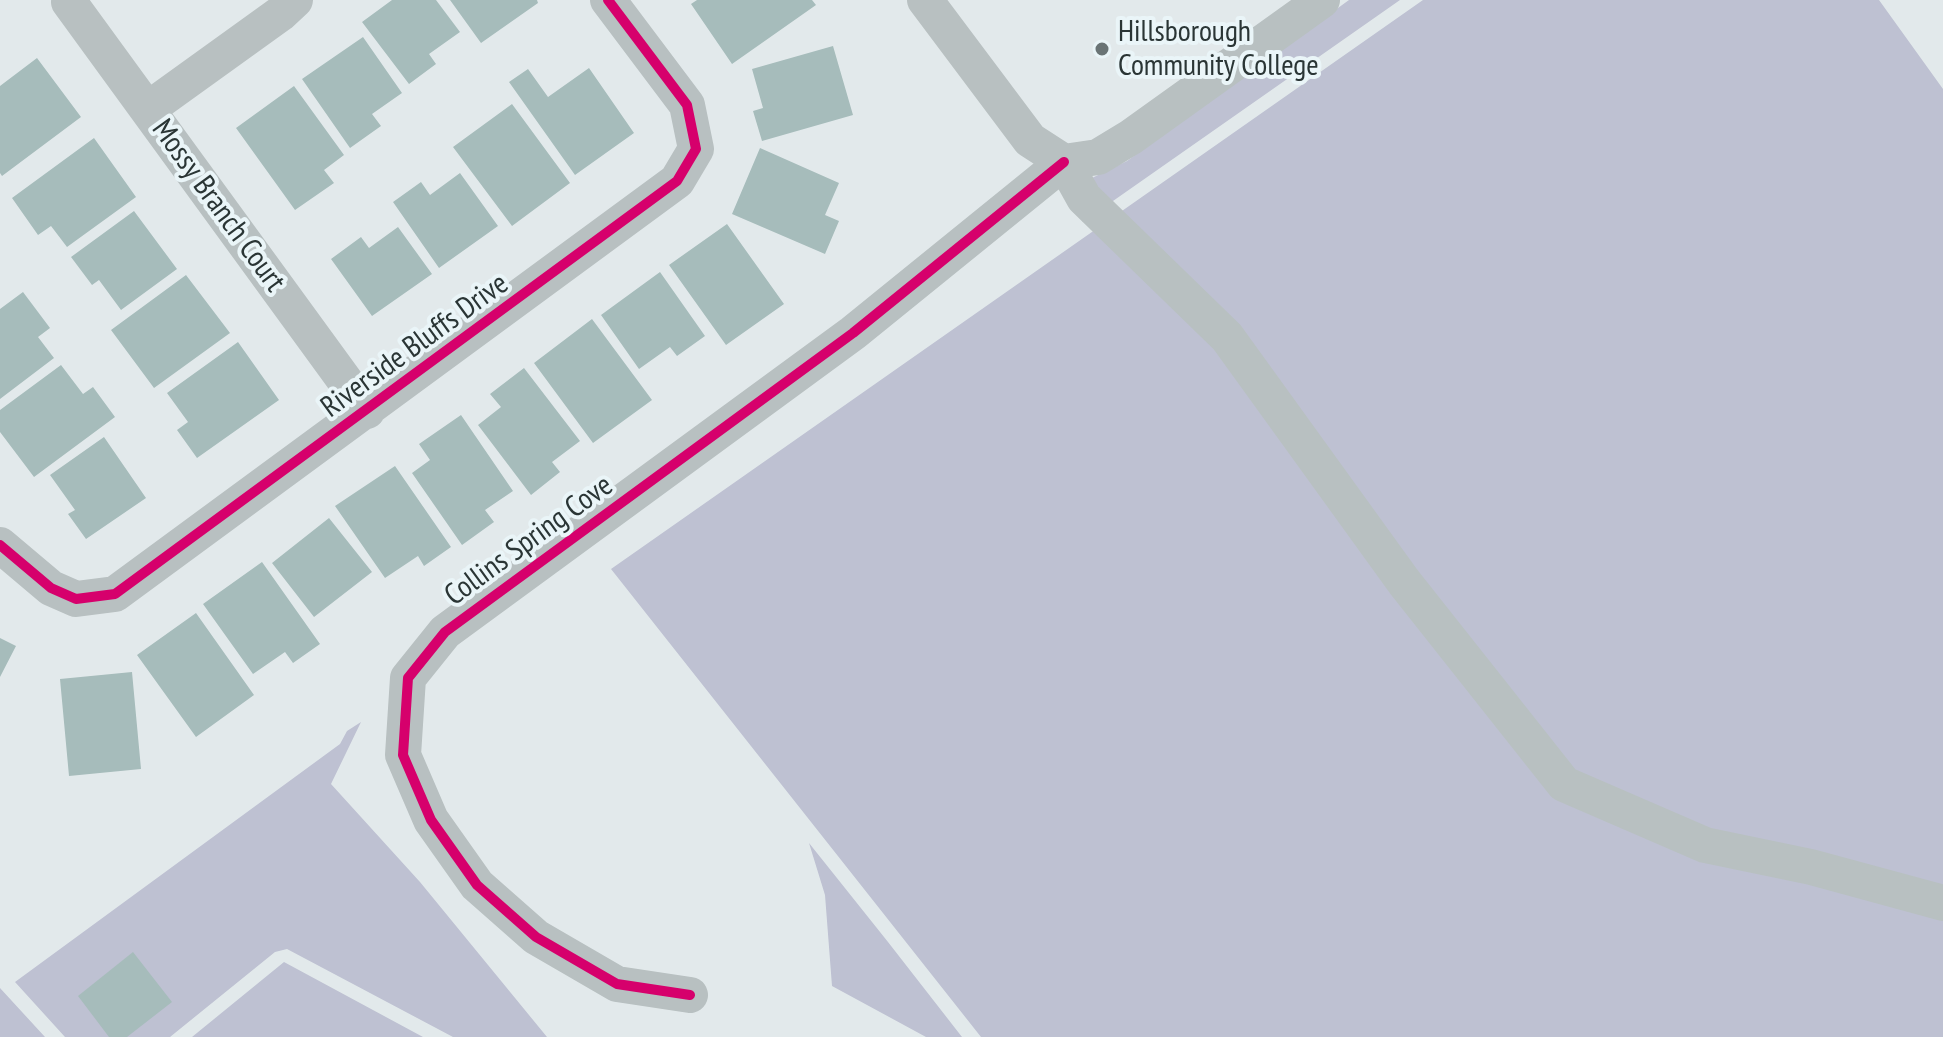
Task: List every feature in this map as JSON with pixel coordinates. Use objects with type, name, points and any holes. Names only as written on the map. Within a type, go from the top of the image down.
[{"type":"street","points":[[148,109],[295,0]]},
{"type":"street","name":"Riverside Bluffs Drive","points":[[0,545],[51,588],[76,599],[115,594],[677,181],[696,149],[687,105],[608,0]]},
{"type":"street","points":[[925,0],[1030,140],[1064,162],[1084,198],[1227,337],[1404,582],[1564,784],[1705,845],[1811,867],[1943,903]]},
{"type":"street","points":[[1064,162],[1098,157],[1131,137],[1322,0]]},
{"type":"street","name":"Mossy Branch Court","points":[[69,2],[367,411]]},
{"type":"street","name":"Collins Spring Cove","points":[[690,995],[617,984],[536,937],[477,885],[431,820],[403,755],[408,678],[445,632],[853,333],[1064,162]]},
{"type":"shaded area","points":[[1349,0],[1400,0],[1083,222],[1059,188],[1092,178],[1127,161]]},
{"type":"shaded area","points":[[1423,0],[1879,0],[1943,89],[1943,1037],[981,1037],[611,569]]},
{"type":"shaded area","points":[[361,722],[331,784],[420,882],[547,1037],[453,1037],[287,949],[275,952],[170,1037],[65,1037],[15,982],[340,744],[347,731]]},
{"type":"shaded area","points":[[809,843],[962,1037],[926,1037],[832,986],[825,895]]},
{"type":"shaded area","points":[[284,962],[423,1037],[192,1037]]},
{"type":"shaded area","points":[[0,988],[45,1037],[0,1037]]},
{"type":"building","points":[[392,0],[436,0],[460,32],[429,54],[436,64],[409,84],[362,22]]},
{"type":"building","points":[[450,0],[537,0],[538,3],[481,43]]},
{"type":"building","points":[[697,0],[812,0],[816,5],[732,64],[691,4]]},
{"type":"building","points":[[363,37],[402,93],[372,114],[381,126],[350,148],[302,79]]},
{"type":"building","points":[[833,46],[853,115],[762,141],[753,111],[763,108],[752,69]]},
{"type":"building","points":[[37,58],[81,117],[2,176],[0,86]]},
{"type":"building","points":[[589,68],[634,133],[575,175],[509,82],[528,69],[548,97]]},
{"type":"building","points":[[294,86],[344,155],[324,170],[334,183],[295,210],[236,128]]},
{"type":"building","points":[[512,104],[570,183],[512,226],[453,147]]},
{"type":"building","points":[[94,138],[136,197],[67,247],[51,226],[38,235],[12,198]]},
{"type":"building","points":[[760,148],[839,183],[825,215],[839,221],[825,254],[732,214]]},
{"type":"building","points":[[460,173],[498,226],[439,268],[393,202],[421,182],[430,195]]},
{"type":"building","points":[[134,211],[177,269],[121,310],[99,280],[92,285],[71,257]]},
{"type":"building","points":[[727,224],[784,304],[726,345],[669,265]]},
{"type":"building","points":[[398,227],[432,274],[372,316],[331,259],[361,237],[369,248]]},
{"type":"building","points":[[660,272],[705,336],[677,356],[670,347],[639,369],[601,315]]},
{"type":"building","points":[[186,275],[230,333],[154,388],[111,330]]},
{"type":"building","points":[[23,292],[50,328],[38,337],[54,358],[0,399],[0,309]]},
{"type":"building","points":[[592,319],[652,400],[593,443],[534,363]]},
{"type":"building","points":[[238,342],[279,400],[197,458],[177,430],[188,422],[167,393]]},
{"type":"building","points":[[61,365],[83,394],[93,387],[115,417],[34,477],[0,432],[0,410]]},
{"type":"building","points":[[524,368],[580,441],[552,462],[560,472],[531,495],[478,425],[501,407],[490,394]]},
{"type":"building","points":[[461,415],[513,491],[485,510],[494,522],[462,545],[412,473],[430,460],[419,444]]},
{"type":"building","points":[[104,437],[146,498],[86,539],[68,514],[75,510],[50,475]]},
{"type":"building","points":[[395,466],[451,547],[424,566],[418,556],[385,578],[335,506]]},
{"type":"building","points":[[329,518],[372,572],[314,617],[272,563]]},
{"type":"building","points":[[262,562],[320,644],[293,663],[285,652],[253,674],[203,604]]},
{"type":"building","points":[[196,613],[254,695],[196,737],[137,655]]},
{"type":"building","points":[[0,638],[16,646],[0,677]]},
{"type":"building","points":[[132,672],[141,769],[69,776],[60,679]]},
{"type":"building","points":[[133,952],[172,1002],[127,1037],[109,1037],[78,996]]},
{"type":"cycle path","points":[[0,545],[51,588],[76,599],[115,594],[677,181],[696,149],[687,105],[608,0]]},
{"type":"cycle path","points":[[690,995],[617,984],[536,937],[477,885],[431,820],[403,755],[408,678],[445,632],[853,333],[1064,162]]},
{"type":"place","name":"Hillsborough Community College","points":[[1102,49]]}]
